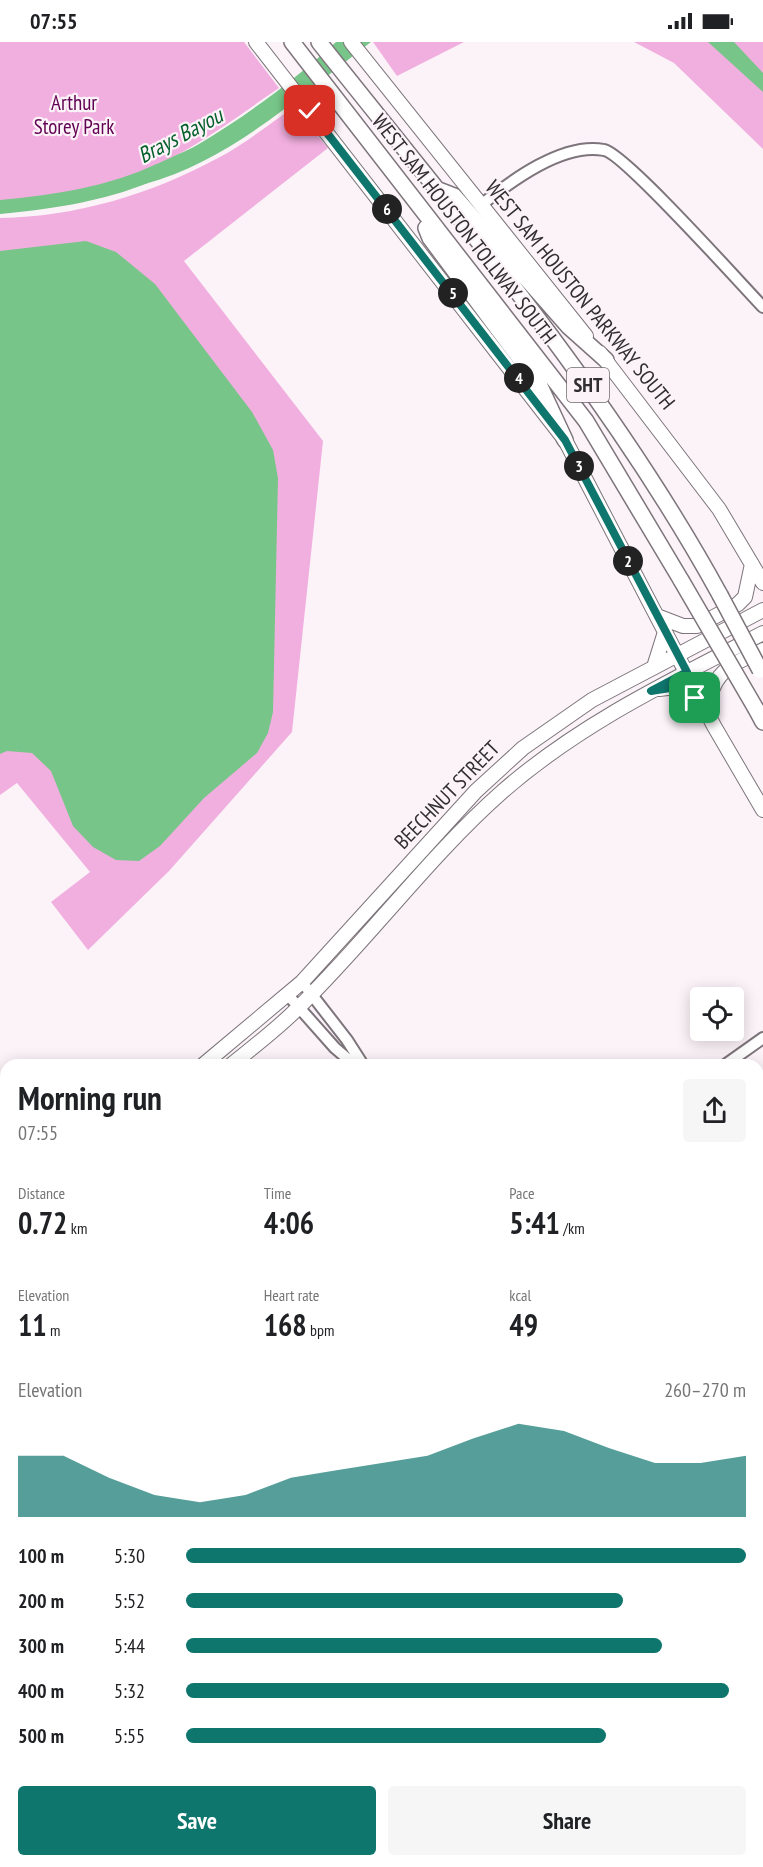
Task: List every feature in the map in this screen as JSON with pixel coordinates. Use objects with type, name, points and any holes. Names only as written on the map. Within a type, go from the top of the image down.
[{"type":"highway","name":"WEST SAM HOUSTON TOLLWAY SOUTH","points":[[319,42],[605,408],[669,506],[761,674]]},
{"type":"highway","name":"WEST SAM HOUSTON TOLLWAY SOUTH","points":[[297,47],[586,421],[760,715]]},
{"type":"highway","points":[[436,189],[454,196],[569,327],[606,360]]},
{"type":"highway","points":[[414,201],[430,238],[539,384],[565,440]]},
{"type":"main road","points":[[256,42],[565,440],[704,708],[763,810]]},
{"type":"main road","name":"WEST SAM HOUSTON PARKWAY SOUTH","points":[[351,42],[680,455],[719,509],[759,574]]},
{"type":"main road","points":[[657,616],[683,627],[697,626],[728,610],[745,597],[759,574]]},
{"type":"main road","name":"BEECHNUT STREET","points":[[210,1059],[302,982],[491,777],[559,720],[763,610]]},
{"type":"main road","points":[[654,667],[665,632]]},
{"type":"main road","name":"BEECHNUT STREET","points":[[238,1059],[312,994],[418,877],[504,791],[579,732],[651,691],[763,633]]},
{"type":"main road","points":[[704,708],[718,676],[727,668],[763,650]]},
{"type":"main road","points":[[651,691],[676,687],[704,708]]},
{"type":"main road","points":[[491,777],[504,791]]},
{"type":"main road","points":[[406,868],[418,877]]},
{"type":"street","points":[[481,205],[527,171],[552,159],[589,150],[609,151],[640,179],[763,307]]},
{"type":"street","points":[[302,982],[359,1059]]},
{"type":"street","points":[[288,995],[335,1048],[348,1059]]},
{"type":"street","points":[[733,1059],[763,1038]]},
{"type":"green space","name":"Arthur Storey Park","points":[[0,42],[244,42],[279,88],[193,146],[138,173],[70,192],[0,203]]},
{"type":"green space","points":[[373,42],[464,42],[397,76]]},
{"type":"green space","points":[[634,42],[763,42],[763,149],[674,63]]},
{"type":"green space","points":[[294,107],[328,148],[184,261],[323,441],[292,732],[169,871],[88,950],[51,902],[90,872],[17,783],[0,795],[0,218],[28,217],[85,208],[140,193],[193,171],[228,152]]},
{"type":"shaded area","points":[[336,42],[371,42],[264,124],[236,142],[177,173],[145,184],[141,173],[199,144],[253,109],[287,84]]},
{"type":"shaded area","points":[[708,42],[734,42],[763,73],[763,92]]},
{"type":"shaded area","points":[[86,241],[116,252],[155,284],[252,412],[273,450],[278,478],[273,712],[268,733],[257,753],[204,798],[160,846],[139,861],[116,860],[93,847],[73,826],[51,771],[32,753],[7,751],[0,754],[0,251]]},
{"type":"waterway","name":"Brays Bayou","points":[[0,207],[80,196],[120,186],[158,171]]},
{"type":"route","points":[[310,111],[529,390],[565,440],[687,672],[651,691],[676,687],[695,698]]}]
